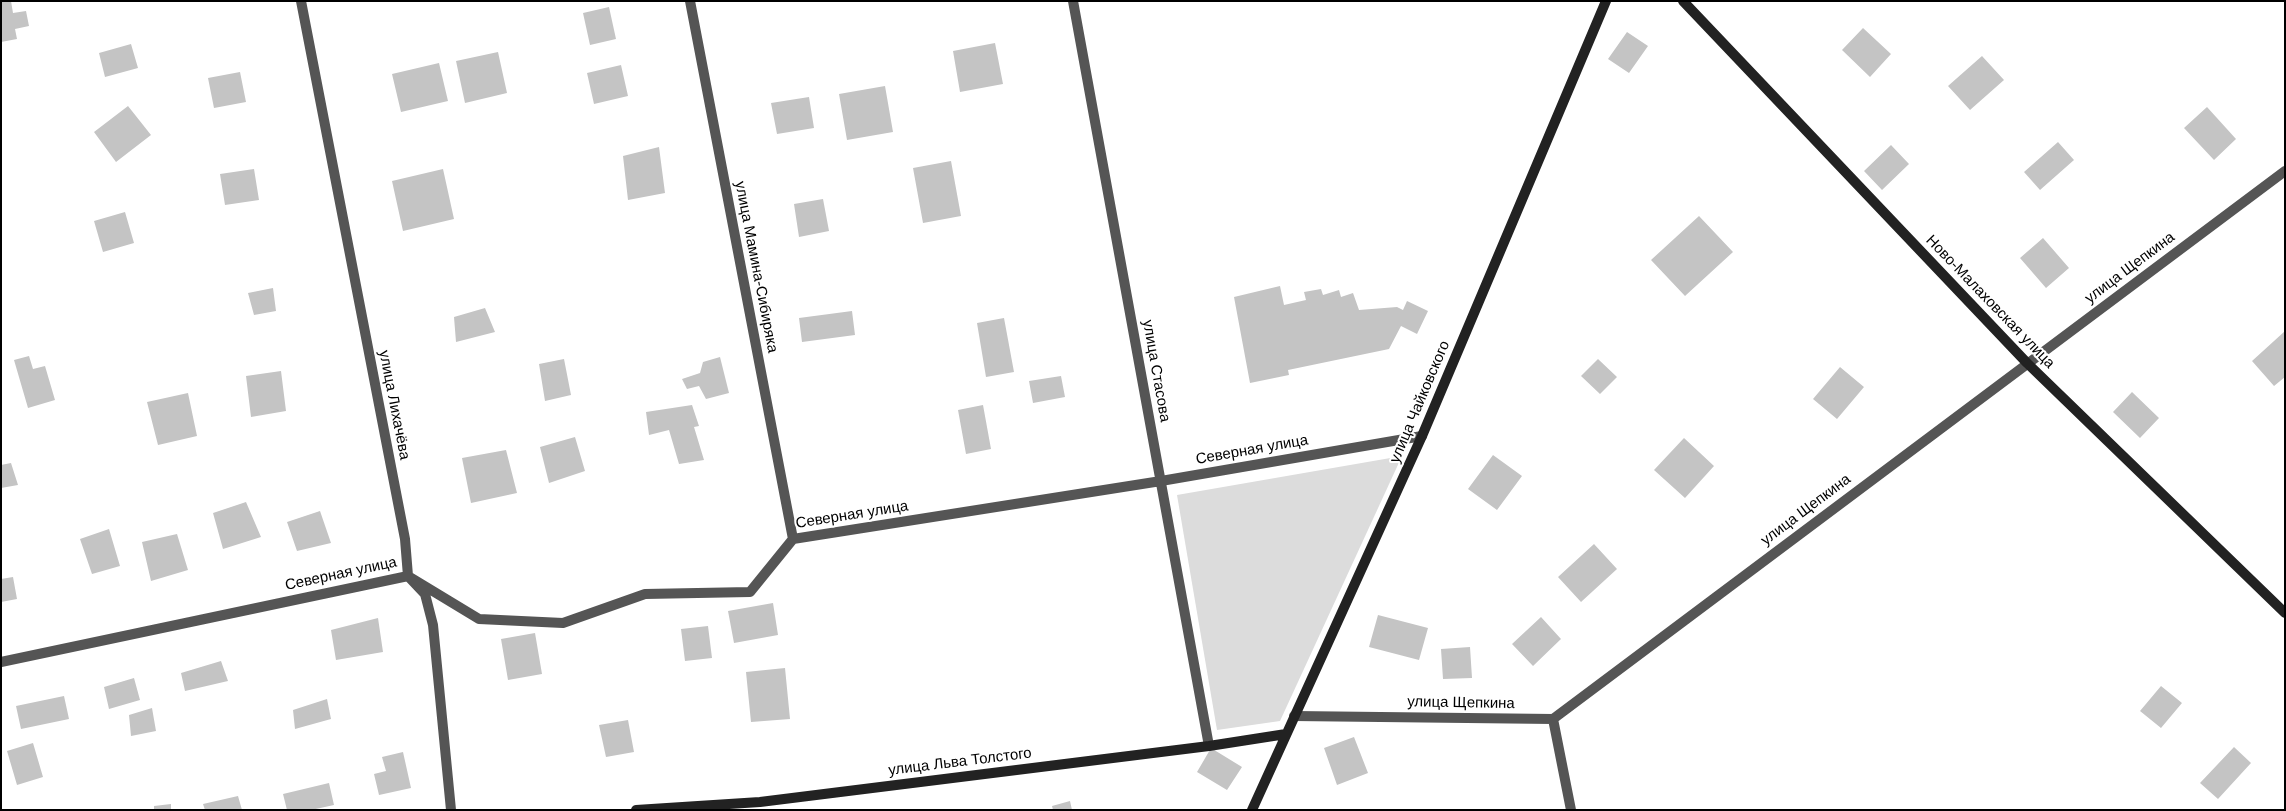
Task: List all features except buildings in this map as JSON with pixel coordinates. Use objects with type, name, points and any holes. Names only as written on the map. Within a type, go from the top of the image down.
[{"type":"street","name":"улица Лихачёва","points":[[301,1],[405,539],[408,576]]},
{"type":"street","name":"улица Мамина-Сибиряка","points":[[690,1],[793,539]]},
{"type":"street","name":"улица Стасова","points":[[1073,1],[1209,746]]},
{"type":"street","name":"улица Чайковского","points":[[1252,810],[1422,436],[1606,1]]},
{"type":"street","name":"Ново-Малаховская улица","points":[[1682,1],[2027,363],[2285,613]]},
{"type":"street","name":"улица Щепкина","points":[[1294,716],[1553,719],[2285,172]]},
{"type":"street","name":"Северная улица","points":[[1,662],[408,576],[479,620],[563,623],[646,594],[750,592],[793,539],[1161,481],[1422,436]]},
{"type":"street","points":[[408,576],[425,594],[434,625],[451,810]]},
{"type":"street","points":[[1553,719],[1571,810]]},
{"type":"street","name":"улица Льва Толстого","points":[[636,810],[760,802],[1209,746],[1286,734]]},
{"type":"shaded area","points":[[1402,456],[1280,721],[1217,730],[1177,495]]}]
